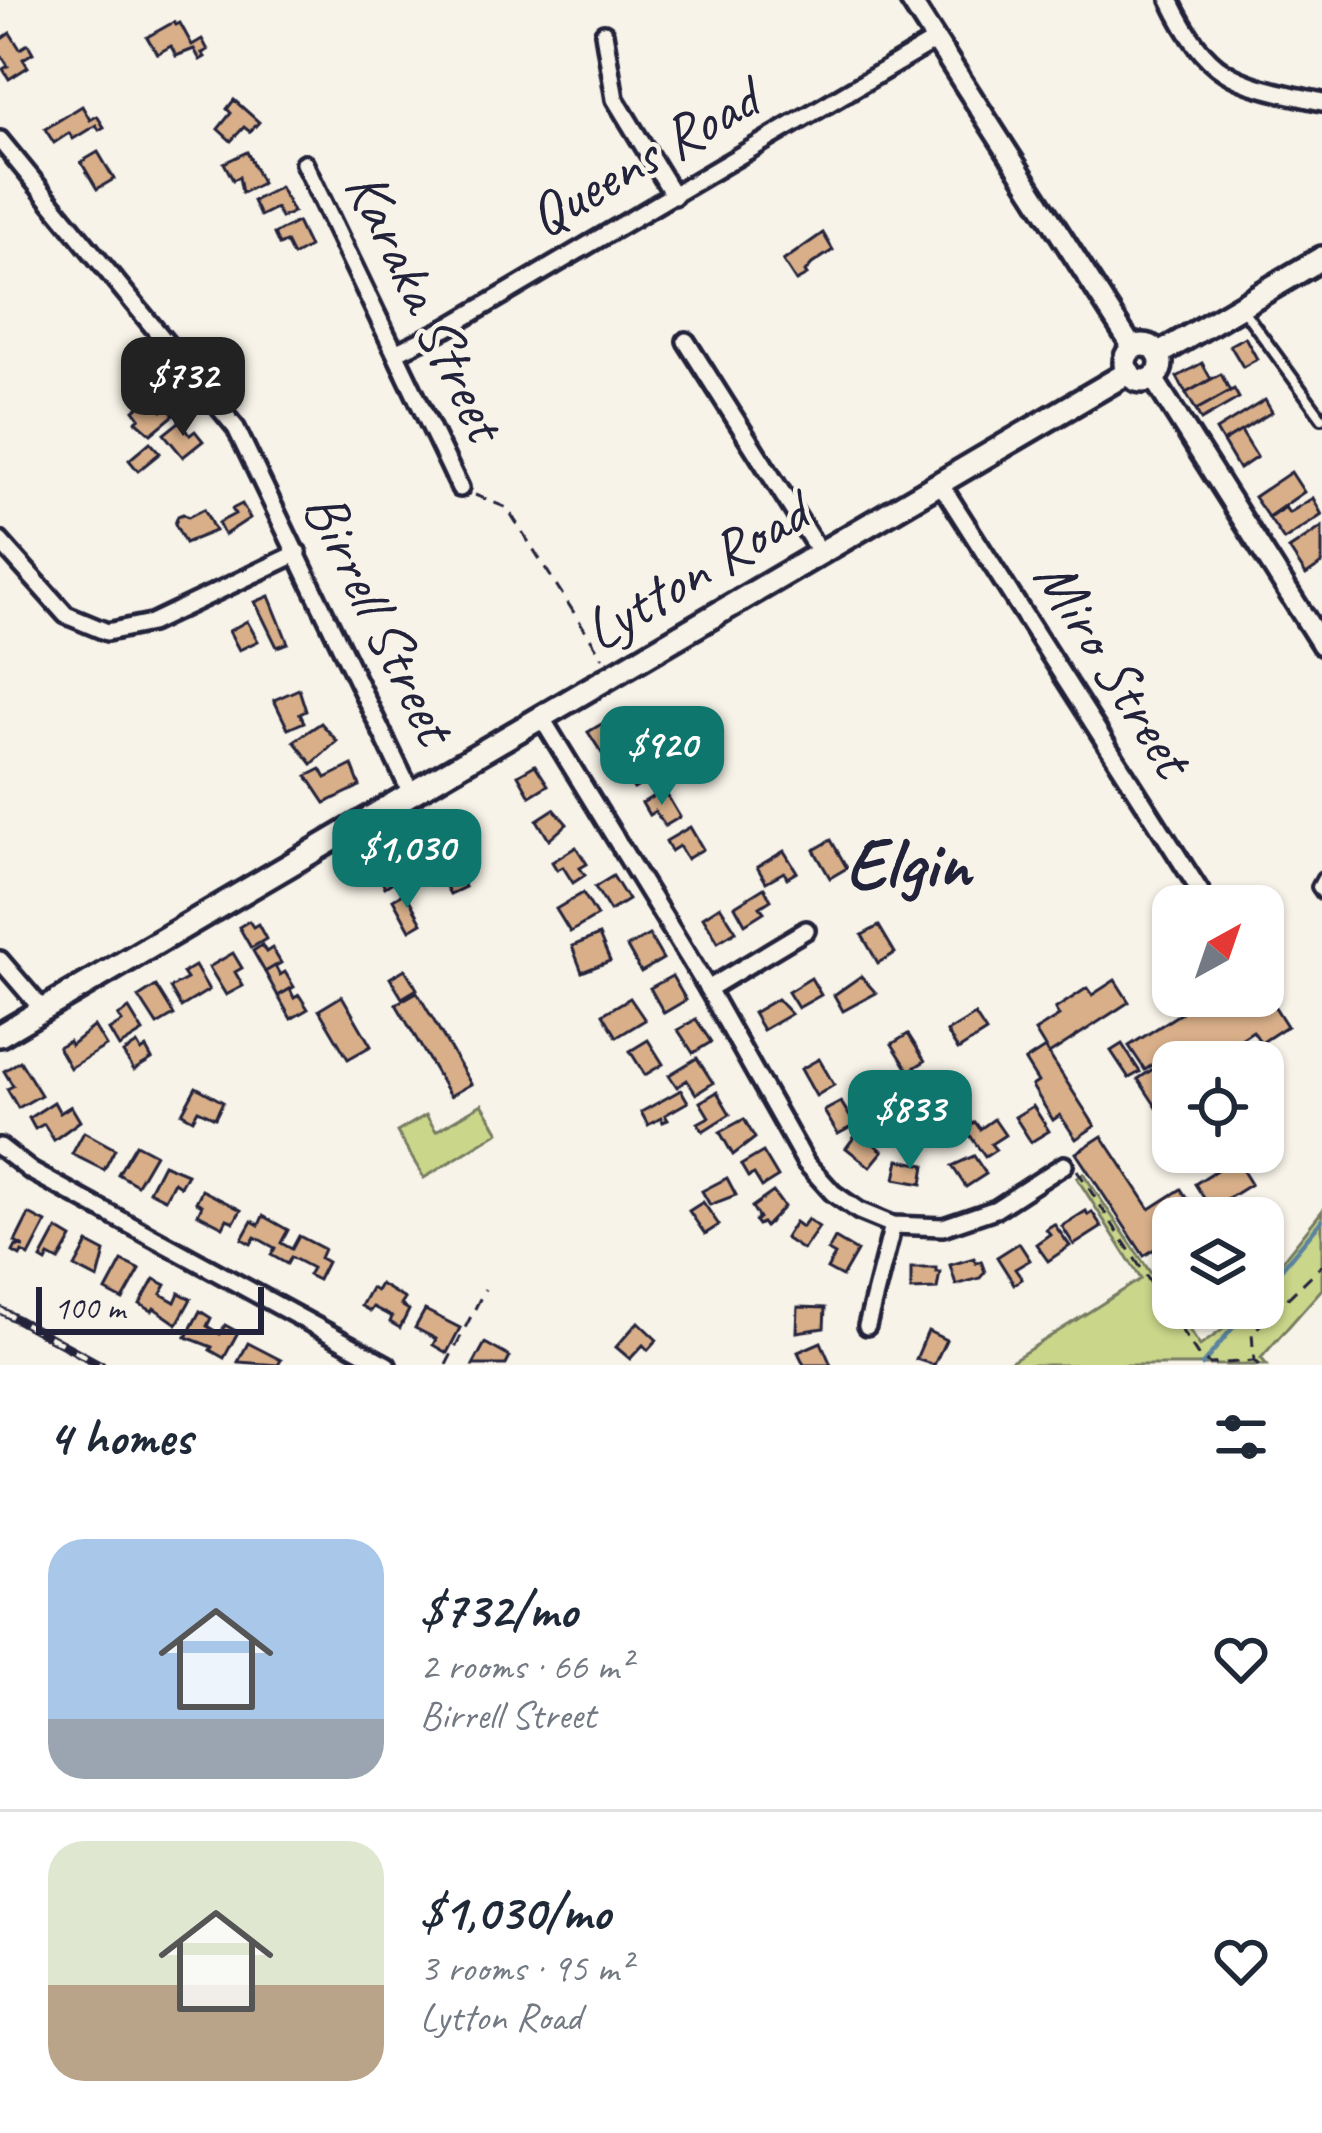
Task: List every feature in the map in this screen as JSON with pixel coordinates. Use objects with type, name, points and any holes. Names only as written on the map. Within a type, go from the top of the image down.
[{"type":"main road","points":[[1159,355],[1322,258]]},
{"type":"main road","points":[[1143,344],[1159,355],[1159,371],[1153,378],[1140,381],[1129,372],[1127,357],[1133,348],[1143,344]]},
{"type":"main road","name":"Lytton Road","points":[[0,1035],[1129,372]]},
{"type":"street","points":[[910,0],[1133,348]]},
{"type":"street","points":[[1170,0],[1194,44],[1221,72],[1256,87],[1322,102]]},
{"type":"street","points":[[604,33],[615,100],[674,196]]},
{"type":"street","name":"Queens Road","points":[[397,352],[447,328],[935,40]]},
{"type":"street","name":"Birrell Street","points":[[0,140],[236,428],[411,793]]},
{"type":"street","name":"Karaka Street","points":[[304,163],[460,488]]},
{"type":"street","points":[[686,341],[820,553]]},
{"type":"street","points":[[1153,378],[1319,633]]},
{"type":"street","name":"Miro Street","points":[[940,483],[1196,885]]},
{"type":"street","points":[[0,541],[66,615],[107,632],[151,623],[298,553]]},
{"type":"street","points":[[541,717],[708,989],[806,1163],[833,1193],[859,1211],[893,1225],[923,1228],[964,1222],[996,1209],[1064,1165]]},
{"type":"street","points":[[708,989],[806,930]]},
{"type":"street","points":[[0,960],[43,1010]]},
{"type":"street","points":[[0,1147],[31,1171],[387,1365]]},
{"type":"street","points":[[867,1325],[893,1225]]},
{"type":"lane","points":[[1240,306],[1322,418]]},
{"type":"lane","points":[[1322,878],[1317,887],[1322,894]]},
{"type":"path","points":[[460,488],[507,508],[614,675]]},
{"type":"path","points":[[1064,1165],[1080,1173],[1199,1357],[1210,1364],[1257,1363],[1252,1333],[1322,1264]]},
{"type":"path","points":[[446,1365],[485,1288]]},
{"type":"green space","points":[[482,1104],[499,1132],[424,1178],[397,1132],[426,1115],[436,1131]]},
{"type":"green space","points":[[1083,1173],[1152,1275],[1152,1329],[1189,1329],[1200,1346],[1224,1329],[1284,1329],[1284,1259],[1322,1211],[1322,1289],[1261,1358],[1267,1365],[1005,1365],[1141,1279],[1077,1178]]},
{"type":"building","points":[[180,23],[192,45],[202,39],[208,50],[202,53],[205,57],[200,60],[194,49],[176,56],[171,46],[157,54],[147,37]]},
{"type":"building","points":[[10,33],[20,49],[28,44],[33,53],[23,59],[28,67],[9,79],[0,40]]},
{"type":"building","points":[[234,100],[259,122],[250,132],[244,127],[231,141],[218,129],[231,113],[227,109]]},
{"type":"building","points":[[82,106],[90,120],[97,116],[104,127],[99,130],[96,125],[73,139],[69,133],[54,143],[45,129]]},
{"type":"building","points":[[98,152],[114,179],[97,189],[81,162]]},
{"type":"building","points":[[247,152],[262,183],[242,193],[239,177],[233,180],[224,163]]},
{"type":"building","points":[[280,187],[293,212],[281,218],[276,208],[260,216],[253,201]]},
{"type":"building","points":[[297,222],[309,247],[293,256],[286,242],[279,245],[274,234]]},
{"type":"building","points":[[823,233],[833,250],[796,281],[783,261]]},
{"type":"building","points":[[1245,337],[1257,359],[1243,367],[1230,345]]},
{"type":"building","points":[[1202,363],[1211,379],[1186,393],[1177,377]]},
{"type":"building","points":[[1221,374],[1230,391],[1196,410],[1186,393]]},
{"type":"building","points":[[1234,389],[1239,398],[1201,420],[1196,410]]},
{"type":"building","points":[[150,397],[162,411],[167,407],[174,415],[151,434],[136,421],[140,418],[134,410]]},
{"type":"building","points":[[1265,400],[1272,412],[1223,442],[1216,430]]},
{"type":"building","points":[[179,422],[203,441],[183,457],[164,434]]},
{"type":"building","points":[[1241,431],[1257,457],[1239,469],[1223,442]]},
{"type":"building","points":[[150,442],[160,453],[138,471],[129,460]]},
{"type":"building","points":[[1291,472],[1304,492],[1268,517],[1254,497]]},
{"type":"building","points":[[1313,498],[1322,515],[1284,540],[1269,518],[1285,507],[1289,513]]},
{"type":"building","points":[[242,504],[250,518],[224,535],[218,523]]},
{"type":"building","points":[[204,509],[215,531],[185,543],[175,524],[178,516]]},
{"type":"building","points":[[1322,527],[1322,564],[1306,575],[1289,549]]},
{"type":"building","points":[[269,596],[288,643],[277,647],[255,602]]},
{"type":"building","points":[[247,621],[258,641],[239,650],[229,631]]},
{"type":"building","points":[[299,689],[306,711],[300,714],[304,722],[288,729],[274,700]]},
{"type":"building","points":[[605,722],[621,748],[605,758],[588,732]]},
{"type":"building","points":[[321,723],[337,741],[312,764],[294,741]]},
{"type":"building","points":[[637,756],[651,779],[634,789],[626,776],[619,781],[613,771]]},
{"type":"building","points":[[352,765],[360,786],[325,803],[307,776],[321,769],[326,778]]},
{"type":"building","points":[[535,765],[548,785],[530,796],[518,775]]},
{"type":"building","points":[[664,790],[680,817],[665,826],[642,803]]},
{"type":"building","points":[[554,809],[567,824],[549,840],[537,820]]},
{"type":"building","points":[[690,827],[703,849],[687,859],[679,846],[671,851],[666,841]]},
{"type":"building","points":[[451,834],[462,855],[458,857],[462,864],[455,867],[465,887],[450,894],[440,875],[449,870],[444,861],[435,865],[423,841],[435,836],[438,841]]},
{"type":"building","points":[[831,840],[847,868],[830,878],[814,850]]},
{"type":"building","points":[[576,847],[587,864],[580,868],[585,875],[573,883],[563,867],[557,870],[552,862]]},
{"type":"building","points":[[784,851],[797,872],[787,878],[784,872],[766,882],[757,867]]},
{"type":"building","points":[[392,853],[402,869],[397,871],[401,877],[385,887],[372,865]]},
{"type":"building","points":[[613,876],[628,900],[610,911],[595,887]]},
{"type":"building","points":[[764,888],[771,900],[760,907],[764,912],[745,924],[735,906]]},
{"type":"building","points":[[405,892],[422,923],[410,930],[393,899]]},
{"type":"building","points":[[583,893],[597,916],[570,932],[556,909]]},
{"type":"building","points":[[720,906],[736,931],[718,942],[703,917]]},
{"type":"building","points":[[249,921],[253,927],[258,924],[266,939],[251,948],[239,927]]},
{"type":"building","points":[[879,926],[895,953],[878,963],[862,935]]},
{"type":"building","points":[[599,935],[610,961],[582,972],[572,946]]},
{"type":"building","points":[[649,935],[663,959],[641,972],[627,947]]},
{"type":"building","points":[[262,945],[266,952],[272,948],[281,963],[265,972],[253,951]]},
{"type":"building","points":[[233,953],[242,968],[235,972],[243,986],[226,995],[209,967]]},
{"type":"building","points":[[195,966],[209,990],[181,1007],[170,988],[187,979],[183,973]]},
{"type":"building","points":[[275,966],[294,987],[278,996],[265,972]]},
{"type":"building","points":[[405,969],[417,989],[402,998],[390,978]]},
{"type":"building","points":[[672,976],[686,1000],[664,1013],[650,988]]},
{"type":"building","points":[[861,976],[876,993],[843,1011],[834,995]]},
{"type":"building","points":[[811,978],[821,995],[798,1008],[788,992]]},
{"type":"building","points":[[1115,980],[1129,1002],[1049,1054],[1035,1031],[1059,1016],[1055,1009],[1087,988],[1092,995]]},
{"type":"building","points":[[156,986],[174,1015],[157,1025],[139,997]]},
{"type":"building","points":[[290,989],[308,1009],[291,1019],[278,996]]},
{"type":"building","points":[[417,992],[471,1084],[450,1096],[396,1004]]},
{"type":"building","points":[[342,996],[371,1046],[348,1059],[319,1010]]},
{"type":"building","points":[[630,998],[645,1020],[617,1037],[603,1014]]},
{"type":"building","points":[[777,999],[791,1014],[763,1030],[753,1013]]},
{"type":"building","points":[[129,1009],[143,1032],[119,1047],[109,1030],[122,1022],[118,1016]]},
{"type":"building","points":[[975,1015],[986,1032],[958,1050],[947,1032]]},
{"type":"building","points":[[1175,1017],[1281,1017],[1287,1026],[1264,1041],[1253,1031],[1238,1041],[1152,1041],[1152,1065],[1145,1070],[1129,1046]]},
{"type":"building","points":[[696,1019],[711,1042],[693,1053],[678,1030]]},
{"type":"building","points":[[94,1026],[106,1046],[70,1068],[58,1047],[69,1041],[71,1045]]},
{"type":"building","points":[[908,1034],[925,1061],[909,1071],[892,1044]]},
{"type":"building","points":[[648,1040],[663,1064],[645,1075],[630,1051]]},
{"type":"building","points":[[137,1044],[152,1059],[134,1070],[123,1053]]},
{"type":"building","points":[[1122,1044],[1140,1072],[1129,1078],[1111,1051]]},
{"type":"building","points":[[1045,1048],[1095,1126],[1076,1139],[1060,1115],[1053,1120],[1032,1086],[1038,1082],[1025,1061]]},
{"type":"building","points":[[697,1058],[713,1083],[696,1094],[687,1080],[677,1087],[669,1075]]},
{"type":"building","points":[[819,1059],[834,1085],[816,1096],[801,1069]]},
{"type":"building","points":[[20,1061],[41,1095],[18,1108],[4,1071]]},
{"type":"building","points":[[1152,1070],[1152,1100],[1138,1079]]},
{"type":"building","points":[[196,1087],[223,1102],[215,1118],[198,1110],[193,1119],[182,1113]]},
{"type":"building","points":[[681,1090],[688,1102],[665,1115],[668,1120],[661,1118],[648,1125],[641,1112]]},
{"type":"building","points":[[717,1092],[730,1114],[703,1131],[698,1123],[709,1117],[700,1102]]},
{"type":"building","points":[[54,1102],[60,1113],[71,1106],[80,1121],[54,1140],[44,1124],[35,1129],[29,1118]]},
{"type":"building","points":[[841,1102],[855,1125],[838,1134],[824,1111]]},
{"type":"building","points":[[1033,1106],[1049,1131],[1031,1142],[1015,1117]]},
{"type":"building","points":[[744,1119],[755,1138],[733,1155],[720,1132]]},
{"type":"building","points":[[994,1119],[1005,1135],[991,1144],[996,1150],[985,1157],[965,1128],[975,1122],[980,1129]]},
{"type":"building","points":[[84,1132],[115,1149],[104,1170],[72,1154]]},
{"type":"building","points":[[858,1132],[883,1151],[870,1167],[846,1148]]},
{"type":"building","points":[[1102,1136],[1152,1208],[1152,1251],[1144,1256],[1076,1153]]},
{"type":"building","points":[[136,1144],[155,1154],[137,1185],[118,1174]]},
{"type":"building","points":[[763,1152],[778,1177],[762,1187],[741,1165]]},
{"type":"building","points":[[974,1156],[986,1174],[966,1187],[952,1166]]},
{"type":"building","points":[[899,1160],[925,1165],[922,1184],[895,1179]]},
{"type":"building","points":[[163,1164],[187,1174],[180,1186],[174,1182],[165,1199],[149,1191]]},
{"type":"building","points":[[1212,1173],[1244,1173],[1251,1184],[1230,1197],[1203,1197],[1195,1184]]},
{"type":"building","points":[[727,1178],[736,1195],[710,1205],[702,1191]]},
{"type":"building","points":[[202,1190],[241,1210],[234,1222],[227,1219],[223,1227],[198,1214],[202,1205],[196,1202]]},
{"type":"building","points":[[773,1192],[784,1207],[765,1227],[758,1225],[752,1207]]},
{"type":"building","points":[[703,1202],[719,1225],[705,1234],[689,1211]]},
{"type":"building","points":[[1086,1211],[1102,1227],[1074,1245],[1062,1226]]},
{"type":"building","points":[[29,1214],[46,1223],[29,1256],[22,1252],[20,1256],[13,1252],[16,1246],[24,1247],[15,1242]]},
{"type":"building","points":[[263,1216],[288,1230],[281,1243],[292,1249],[299,1236],[324,1249],[320,1258],[327,1262],[318,1280],[308,1275],[312,1268],[291,1257],[287,1264],[271,1255],[275,1248],[255,1237],[251,1244],[242,1239],[252,1221],[259,1225]]},
{"type":"building","points":[[808,1219],[819,1227],[803,1250],[785,1238],[795,1222],[802,1227]]},
{"type":"building","points":[[1054,1224],[1070,1246],[1048,1261],[1036,1244],[1050,1234],[1046,1229]]},
{"type":"building","points":[[57,1229],[72,1238],[59,1261],[49,1256],[46,1262],[41,1259]]},
{"type":"building","points":[[835,1238],[857,1251],[842,1277],[827,1269],[835,1255],[828,1251]]},
{"type":"building","points":[[88,1243],[105,1252],[98,1279],[75,1267]]},
{"type":"building","points":[[1019,1243],[1030,1260],[1015,1269],[1022,1279],[1014,1284],[997,1257]]},
{"type":"building","points":[[974,1258],[976,1263],[981,1261],[985,1272],[956,1285],[950,1265]]},
{"type":"building","points":[[122,1261],[140,1270],[123,1300],[106,1291]]},
{"type":"building","points":[[911,1268],[936,1268],[940,1272],[937,1289],[911,1290]]},
{"type":"building","points":[[154,1279],[166,1285],[161,1294],[175,1302],[179,1293],[191,1299],[177,1324],[140,1304]]},
{"type":"building","points":[[380,1284],[405,1299],[401,1305],[409,1310],[400,1328],[390,1322],[392,1317],[361,1306],[371,1288],[376,1291]]},
{"type":"building","points":[[798,1307],[825,1308],[824,1328],[797,1332]]},
{"type":"building","points":[[425,1310],[460,1328],[447,1353],[433,1345],[436,1339],[415,1328]]},
{"type":"building","points":[[200,1311],[211,1318],[207,1326],[220,1334],[225,1325],[238,1332],[224,1358],[212,1347],[186,1337]]},
{"type":"building","points":[[638,1322],[657,1340],[648,1350],[643,1345],[630,1359],[616,1347]]},
{"type":"building","points":[[928,1331],[946,1340],[934,1365],[916,1359]]},
{"type":"building","points":[[821,1342],[831,1365],[804,1365],[798,1352]]},
{"type":"building","points":[[248,1343],[281,1360],[278,1365],[238,1362]]},
{"type":"building","points":[[485,1343],[510,1357],[506,1365],[473,1365]]},
{"type":"waterway","points":[[1284,1266],[1322,1220]]},
{"type":"waterway","points":[[1202,1365],[1232,1329]]},
{"type":"railway","points":[[0,1310],[101,1365]]},
{"type":"district","name":"Elgin","points":[[908,863]]}]
